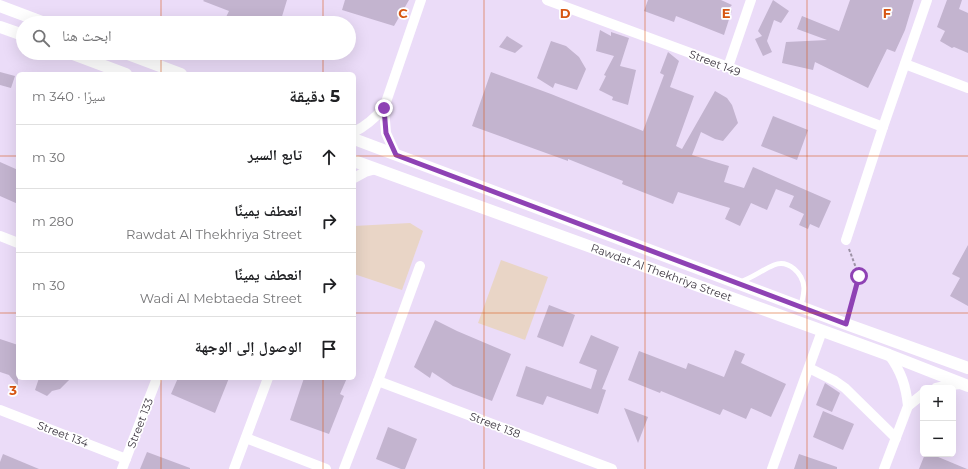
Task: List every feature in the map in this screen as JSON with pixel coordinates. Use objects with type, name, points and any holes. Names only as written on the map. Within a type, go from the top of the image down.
[{"type":"street","points":[[356,131],[366,126],[376,118],[384,108],[421,0]]},
{"type":"street","name":"Street 149","points":[[547,0],[728,67],[883,127]]},
{"type":"street","points":[[728,67],[751,0]]},
{"type":"street","points":[[846,240],[927,0]]},
{"type":"street","points":[[0,6],[26,16]]},
{"type":"street","points":[[0,27],[16,33]]},
{"type":"street","points":[[89,60],[121,72]]},
{"type":"street","points":[[144,60],[176,72]]},
{"type":"street","points":[[905,64],[968,88]]},
{"type":"street","points":[[384,108],[386,133],[396,155]]},
{"type":"street","name":"Rawdat Al Thekhriya Street","points":[[356,140],[737,284],[968,368]]},
{"type":"street","name":"Rawdat Al Thekhriya Street","points":[[356,161],[822,331],[965,385]]},
{"type":"street","points":[[356,177],[365,172],[376,169]]},
{"type":"street","points":[[0,236],[16,242]]},
{"type":"street","points":[[344,469],[420,266]]},
{"type":"street","points":[[772,469],[822,331]]},
{"type":"street","points":[[884,469],[908,406],[907,395],[901,374],[889,356]]},
{"type":"street","points":[[809,368],[846,388],[896,438]]},
{"type":"street","name":"Street 133","points":[[122,469],[156,380]]},
{"type":"street","points":[[234,469],[267,380]]},
{"type":"street","name":"Street 138","points":[[378,381],[612,469]]},
{"type":"street","points":[[946,385],[965,385]]},
{"type":"street","points":[[908,406],[920,396]]},
{"type":"street","name":"Street 134","points":[[0,410],[126,459]]},
{"type":"street","points":[[246,438],[326,469]]},
{"type":"lane","points":[[737,284],[775,264],[785,264],[793,268],[800,276],[804,288],[801,307]]},
{"type":"path","points":[[846,240],[859,276],[846,324]]},
{"type":"shaded area","points":[[410,223],[423,231],[402,290],[356,275],[356,226]]},
{"type":"shaded area","points":[[501,260],[548,277],[525,340],[478,323]]},
{"type":"building","points":[[287,0],[282,16],[226,16],[229,11],[203,1]]},
{"type":"building","points":[[345,0],[409,0],[394,26],[342,10]]},
{"type":"building","points":[[648,0],[721,0],[732,5],[729,8],[732,10],[724,35],[676,16],[674,22],[644,11]]},
{"type":"building","points":[[773,0],[789,11],[781,23],[774,20],[767,41],[772,52],[763,56],[755,39],[762,36],[758,31]]},
{"type":"building","points":[[850,0],[914,0],[905,30],[895,52],[887,49],[868,88],[815,62],[813,70],[782,63],[786,42],[827,40],[797,29],[802,16],[839,31]]},
{"type":"building","points":[[947,0],[962,0],[959,9],[968,13],[968,53],[954,47],[952,48],[940,41],[945,31],[937,27]]},
{"type":"building","points":[[600,30],[611,36],[611,32],[629,38],[620,66],[636,70],[628,105],[612,100],[613,97],[599,90],[606,76],[604,75],[614,56],[596,51]]},
{"type":"building","points":[[507,36],[523,46],[515,53],[499,47]]},
{"type":"building","points":[[551,41],[566,46],[579,57],[586,69],[577,90],[555,83],[553,88],[537,78]]},
{"type":"building","points":[[668,52],[679,61],[670,87],[694,96],[676,146],[682,149],[715,91],[727,98],[732,105],[738,123],[723,141],[701,132],[692,155],[729,166],[724,182],[744,188],[753,167],[831,201],[819,228],[810,224],[808,229],[799,225],[804,214],[789,207],[794,196],[776,189],[767,210],[751,203],[740,226],[725,219],[730,208],[678,192],[673,204],[622,184],[623,181],[568,159],[568,161],[472,126],[491,72],[551,94],[643,131],[664,75],[660,73]]},
{"type":"building","points":[[0,72],[15,76],[11,88],[0,85]]},
{"type":"building","points":[[773,116],[808,130],[797,160],[761,146]]},
{"type":"building","points":[[0,162],[16,169],[16,203],[0,196]]},
{"type":"building","points":[[968,245],[968,306],[950,296],[960,278],[952,274]]},
{"type":"building","points":[[549,305],[575,315],[563,347],[537,337]]},
{"type":"building","points":[[435,320],[511,354],[492,401],[453,386],[432,372],[430,378],[414,367]]},
{"type":"building","points":[[591,335],[619,347],[602,389],[606,390],[598,414],[547,396],[543,405],[516,396],[526,366],[591,389],[597,370],[579,363]]},
{"type":"building","points":[[0,339],[16,344],[16,380],[18,380],[18,386],[9,375],[0,372]]},
{"type":"building","points":[[735,350],[745,354],[741,363],[786,384],[771,417],[751,408],[746,419],[723,409],[720,415],[661,391],[660,393],[628,380],[639,351],[686,369],[688,363],[724,377]]},
{"type":"building","points":[[38,380],[69,380],[60,389],[52,391],[47,396],[35,390]]},
{"type":"building","points":[[177,380],[228,380],[215,413],[171,394]]},
{"type":"building","points":[[303,380],[346,380],[340,394],[344,396],[329,434],[290,420]]},
{"type":"building","points":[[825,383],[840,393],[832,412],[816,405]]},
{"type":"building","points":[[624,408],[648,417],[638,443]]},
{"type":"building","points":[[823,411],[854,424],[843,450],[813,437]]},
{"type":"building","points":[[388,427],[417,439],[405,469],[401,469],[376,459]]},
{"type":"building","points":[[147,452],[190,468],[190,469],[140,469]]},
{"type":"building","points":[[3,454],[39,469],[0,469],[0,462]]},
{"type":"building","points":[[799,454],[837,467],[837,469],[794,469]]},
{"type":"building","points":[[924,457],[938,457],[967,469],[919,469]]},
{"type":"route","points":[[384,108],[386,133],[396,155],[846,324],[859,276]]}]
